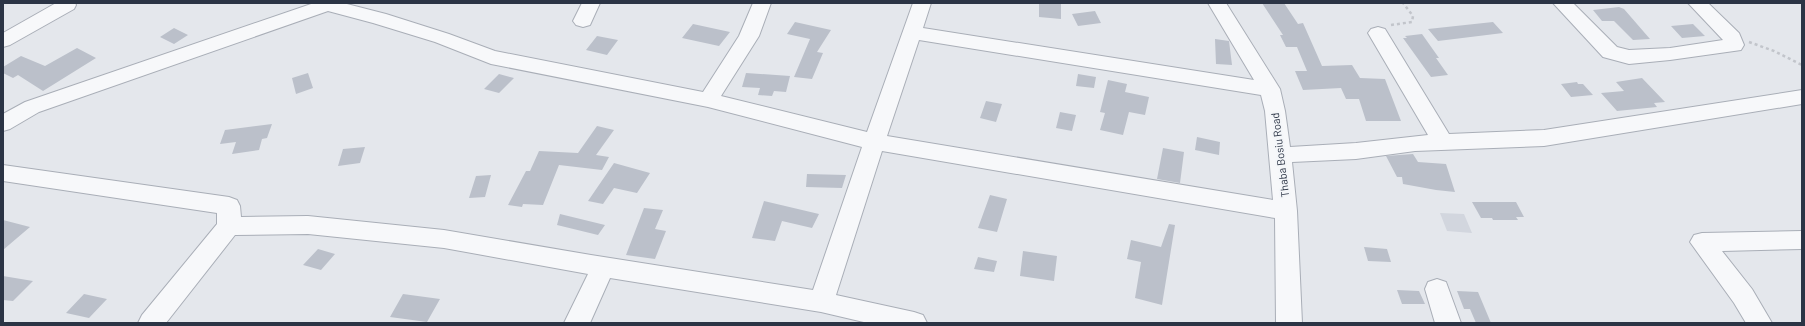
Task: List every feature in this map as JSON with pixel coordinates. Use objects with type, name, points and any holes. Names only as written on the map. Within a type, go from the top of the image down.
[{"type":"street","points":[[3,41],[67,4],[64,3]]},
{"type":"street","points":[[583,21],[591,3]]},
{"type":"street","points":[[708,100],[749,36],[762,3]]},
{"type":"street","points":[[821,302],[922,3]]},
{"type":"street","name":"Thaba Bosiu Road","points":[[1217,3],[1270,89],[1275,111],[1286,210],[1289,323]]},
{"type":"street","points":[[1562,3],[1610,52],[1629,56],[1670,54],[1734,45],[1732,37],[1697,3]]},
{"type":"street","points":[[3,124],[32,107],[196,52],[324,4],[367,14],[442,38],[491,57],[708,100],[874,142],[1286,210]]},
{"type":"street","points":[[911,32],[1270,89]]},
{"type":"street","points":[[1378,33],[1443,142]]},
{"type":"street","points":[[1281,155],[1356,151],[1415,143],[1544,138],[1802,96]]},
{"type":"street","points":[[3,173],[229,206],[229,226],[151,323]]},
{"type":"street","points":[[229,226],[308,225],[429,238],[821,302],[914,323]]},
{"type":"street","points":[[1759,323],[1743,296],[1702,242],[1801,241]]},
{"type":"street","points":[[577,323],[597,266]]},
{"type":"street","points":[[1437,290],[1448,323]]},
{"type":"path","points":[[1378,33],[1385,25],[1412,22],[1413,16],[1402,3]]},
{"type":"path","points":[[1732,37],[1774,51],[1802,65]]},
{"type":"shaded area","points":[[1440,213],[1464,214],[1472,233],[1447,231]]},
{"type":"building","points":[[1039,3],[1061,3],[1061,19],[1039,17]]},
{"type":"building","points":[[1262,3],[1284,3],[1298,24],[1303,23],[1322,66],[1352,65],[1360,78],[1385,79],[1401,121],[1366,121],[1359,99],[1346,99],[1341,88],[1303,90],[1295,71],[1307,71],[1297,47],[1286,47],[1280,35],[1283,35]]},
{"type":"building","points":[[1619,7],[1624,9],[1650,39],[1633,40],[1614,21],[1602,21],[1593,10]]},
{"type":"building","points":[[1095,11],[1101,23],[1078,26],[1072,14]]},
{"type":"building","points":[[795,22],[831,30],[817,52],[823,53],[812,79],[794,77],[810,39],[787,34]]},
{"type":"building","points":[[1493,22],[1503,33],[1438,41],[1428,29]]},
{"type":"building","points":[[693,24],[730,32],[719,46],[682,38]]},
{"type":"building","points":[[1693,24],[1705,36],[1682,38],[1671,26]]},
{"type":"building","points":[[174,28],[188,35],[174,44],[160,37]]},
{"type":"building","points":[[1422,34],[1439,58],[1436,58],[1448,75],[1431,77],[1403,38],[1407,38],[1405,36]]},
{"type":"building","points":[[597,36],[618,40],[607,55],[586,50]]},
{"type":"building","points":[[1215,39],[1229,41],[1232,65],[1216,64]]},
{"type":"building","points":[[77,48],[96,58],[43,91],[18,75],[13,78],[3,73],[3,67],[21,56],[45,66]]},
{"type":"building","points":[[308,73],[313,88],[296,94],[292,78]]},
{"type":"building","points":[[746,73],[790,76],[786,92],[774,91],[772,96],[758,95],[760,88],[742,87]]},
{"type":"building","points":[[499,74],[514,78],[499,93],[484,89]]},
{"type":"building","points":[[1078,74],[1096,77],[1094,88],[1076,86]]},
{"type":"building","points":[[1642,78],[1665,102],[1654,103],[1657,107],[1617,111],[1601,93],[1624,91],[1616,82]]},
{"type":"building","points":[[1108,80],[1127,84],[1125,92],[1149,97],[1145,115],[1129,112],[1123,135],[1100,130],[1105,113],[1100,112]]},
{"type":"building","points":[[1577,82],[1578,84],[1583,84],[1593,95],[1571,97],[1561,84]]},
{"type":"building","points":[[986,101],[1002,104],[996,122],[980,118]]},
{"type":"building","points":[[1060,112],[1076,115],[1072,131],[1056,128]]},
{"type":"building","points":[[272,124],[267,138],[262,139],[259,150],[232,154],[236,142],[220,144],[225,130]]},
{"type":"building","points":[[597,126],[614,130],[596,155],[609,157],[602,170],[559,165],[543,205],[523,204],[522,207],[508,205],[526,171],[530,171],[539,151],[578,153]]},
{"type":"building","points":[[1197,137],[1220,142],[1219,155],[1195,150]]},
{"type":"building","points":[[365,147],[360,163],[338,166],[343,149]]},
{"type":"building","points":[[1163,148],[1184,152],[1180,183],[1157,179]]},
{"type":"building","points":[[1413,154],[1418,162],[1446,164],[1455,192],[1403,184],[1402,177],[1397,177],[1386,156]]},
{"type":"building","points":[[614,163],[650,173],[637,193],[614,188],[603,204],[588,201]]},
{"type":"building","points":[[807,174],[846,175],[842,188],[806,187]]},
{"type":"building","points":[[491,175],[485,197],[469,198],[476,176]]},
{"type":"building","points":[[990,195],[1007,199],[997,232],[978,228]]},
{"type":"building","points":[[764,201],[819,214],[812,228],[782,221],[775,241],[752,238]]},
{"type":"building","points":[[1472,202],[1516,202],[1524,217],[1516,217],[1518,220],[1493,220],[1492,218],[1481,218]]},
{"type":"building","points":[[644,208],[663,210],[655,229],[666,231],[655,259],[626,255]]},
{"type":"building","points":[[560,214],[605,225],[598,235],[557,225]]},
{"type":"building","points":[[3,220],[30,227],[3,250]]},
{"type":"building","points":[[1169,224],[1175,225],[1162,305],[1135,298],[1141,262],[1127,259],[1131,240],[1161,247]]},
{"type":"building","points":[[1364,247],[1387,249],[1391,262],[1368,261]]},
{"type":"building","points":[[318,249],[335,254],[321,270],[303,265]]},
{"type":"building","points":[[1023,251],[1057,256],[1054,281],[1020,276]]},
{"type":"building","points":[[978,257],[997,261],[994,272],[974,269]]},
{"type":"building","points":[[3,276],[33,281],[13,301],[3,300]]},
{"type":"building","points":[[1397,290],[1419,291],[1425,304],[1402,304]]},
{"type":"building","points":[[1457,291],[1478,292],[1491,323],[1476,323],[1470,309],[1464,309]]},
{"type":"building","points":[[84,294],[107,299],[89,318],[66,313]]},
{"type":"building","points":[[403,294],[440,299],[427,322],[390,317]]}]
